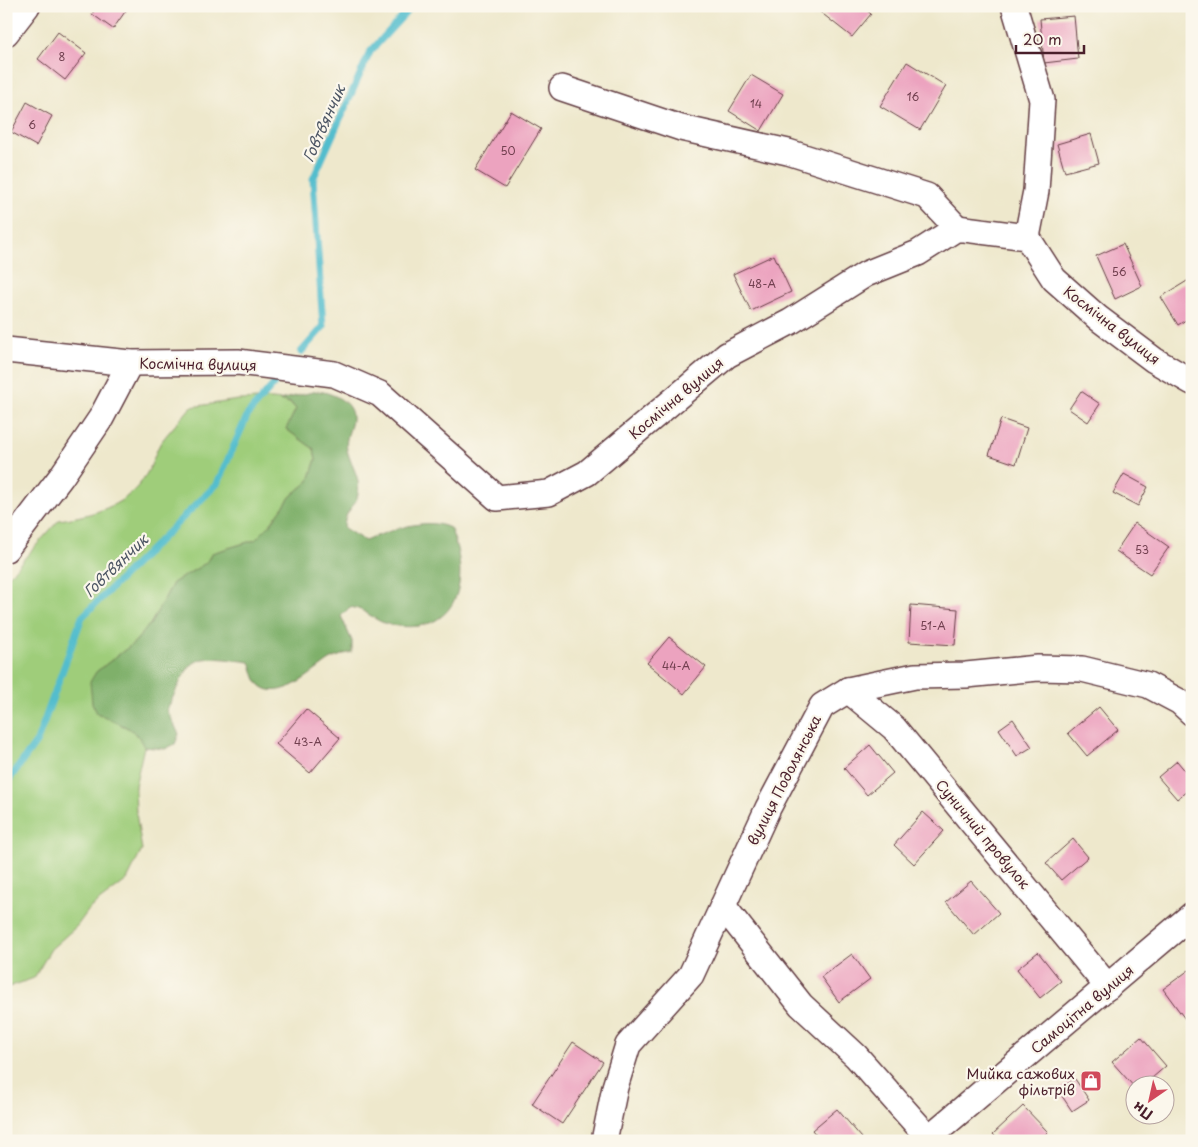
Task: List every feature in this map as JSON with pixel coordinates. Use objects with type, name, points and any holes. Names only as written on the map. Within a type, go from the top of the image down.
[{"type":"street","points":[[6,33],[27,6]]},
{"type":"street","points":[[562,88],[680,128],[788,152],[927,196],[958,228],[1027,237],[1036,191],[1042,100],[1014,6]]},
{"type":"street","name":"Космічна вулиця","points":[[6,350],[130,363],[238,362],[334,374],[380,394],[497,498],[549,493],[587,473],[727,355],[790,322],[866,274],[918,254],[958,228]]},
{"type":"street","name":"Космічна вулиця","points":[[1027,237],[1054,279],[1098,318],[1146,354],[1192,382]]},
{"type":"street","name":"Космічна вулиця","points":[[6,548],[61,477],[96,426],[130,363]]},
{"type":"street","name":"вулиця Подолянська","points":[[604,1141],[615,1087],[628,1045],[691,975],[768,808],[822,706],[848,690],[915,676],[966,675],[1038,668],[1082,669],[1148,685],[1180,702],[1192,712]]},
{"type":"street","name":"Суничний провулок","points":[[848,690],[894,728],[1108,987]]},
{"type":"street","points":[[723,906],[801,1005],[856,1056],[927,1139]]},
{"type":"street","name":"Самоцітна вулиця","points":[[927,1139],[1192,915]]},
{"type":"green space","points":[[317,391],[339,398],[351,410],[351,424],[346,445],[359,488],[357,499],[346,517],[344,528],[365,541],[396,529],[419,524],[440,525],[450,528],[457,548],[460,567],[459,585],[454,601],[445,614],[431,622],[413,626],[391,625],[361,610],[350,607],[341,616],[352,641],[352,652],[330,660],[296,684],[276,691],[267,689],[259,684],[250,662],[215,658],[195,662],[182,678],[167,710],[179,734],[175,744],[165,749],[144,747],[139,737],[130,729],[97,713],[92,703],[90,682],[96,672],[134,643],[151,623],[173,583],[206,563],[212,553],[255,540],[270,525],[291,496],[309,481],[316,459],[314,449],[286,429],[296,409],[291,403],[279,400]]},
{"type":"green space","points":[[238,400],[285,401],[296,409],[286,429],[314,449],[316,459],[309,481],[291,496],[270,525],[255,540],[212,553],[206,563],[173,583],[151,623],[134,643],[96,672],[97,713],[130,729],[139,737],[144,747],[135,786],[136,813],[142,850],[127,880],[90,908],[77,926],[51,949],[34,978],[6,988],[6,579],[59,520],[97,512],[130,494],[147,473],[161,442],[191,407]]},
{"type":"building","points":[[97,6],[129,6],[113,29],[92,14]]},
{"type":"building","points":[[823,6],[862,6],[871,14],[852,37],[819,11]]},
{"type":"building","points":[[1074,16],[1078,59],[1044,63],[1040,19]]},
{"type":"building","points":[[58,32],[86,53],[65,80],[38,59]]},
{"type":"building","points":[[907,62],[946,86],[920,130],[880,106]]},
{"type":"building","points":[[751,75],[783,94],[761,131],[729,111]]},
{"type":"building","points":[[27,102],[52,116],[36,146],[11,132]]},
{"type":"building","points":[[511,111],[541,129],[505,188],[475,170]]},
{"type":"building","points":[[1091,134],[1099,163],[1065,172],[1057,144]]},
{"type":"building","points":[[1123,244],[1142,286],[1115,299],[1096,256]]},
{"type":"building","points":[[774,255],[791,292],[751,311],[733,274]]},
{"type":"building","points":[[1192,278],[1192,316],[1178,325],[1161,297]]},
{"type":"building","points":[[1081,391],[1100,404],[1088,422],[1069,409]]},
{"type":"building","points":[[1001,419],[1027,428],[1016,464],[989,455]]},
{"type":"building","points":[[1124,474],[1148,487],[1138,506],[1113,493]]},
{"type":"building","points":[[1135,523],[1169,547],[1150,574],[1116,551]]},
{"type":"building","points":[[911,605],[958,609],[955,645],[909,642]]},
{"type":"building","points":[[669,637],[706,667],[684,694],[647,663]]},
{"type":"building","points":[[1099,707],[1118,730],[1087,756],[1068,733]]},
{"type":"building","points":[[306,709],[340,738],[310,773],[276,744]]},
{"type":"building","points":[[1013,719],[1032,747],[1017,756],[999,729]]},
{"type":"building","points":[[870,745],[893,773],[867,795],[844,768]]},
{"type":"building","points":[[1177,761],[1192,779],[1192,787],[1177,799],[1158,777]]},
{"type":"building","points":[[923,812],[944,831],[914,864],[894,845]]},
{"type":"building","points":[[1073,839],[1088,857],[1061,880],[1046,863]]},
{"type":"building","points":[[971,881],[999,913],[974,935],[946,902]]},
{"type":"building","points":[[1038,952],[1061,981],[1040,998],[1017,969]]},
{"type":"building","points":[[852,954],[870,979],[839,1002],[821,977]]},
{"type":"building","points":[[1189,970],[1192,974],[1192,1014],[1185,1019],[1163,989]]},
{"type":"building","points":[[1141,1037],[1166,1066],[1157,1074],[1126,1074],[1126,1078],[1112,1062]]},
{"type":"building","points":[[573,1042],[603,1062],[562,1124],[532,1104]]},
{"type":"building","points":[[1075,1079],[1089,1100],[1072,1111],[1058,1090]]},
{"type":"building","points":[[1023,1106],[1048,1132],[1039,1141],[999,1141],[993,1134]]},
{"type":"building","points":[[837,1109],[862,1138],[860,1141],[821,1141],[812,1130]]},
{"type":"waterway","name":"Говтвянчик","points":[[301,352],[323,327],[313,179],[370,52],[412,6]]},
{"type":"waterway","name":"Говтвянчик","points":[[6,784],[37,741],[82,617],[217,484],[248,414],[274,384]]},
{"type":"place","name":"Мийка сажових фільтрів","points":[[1091,1081]]}]
